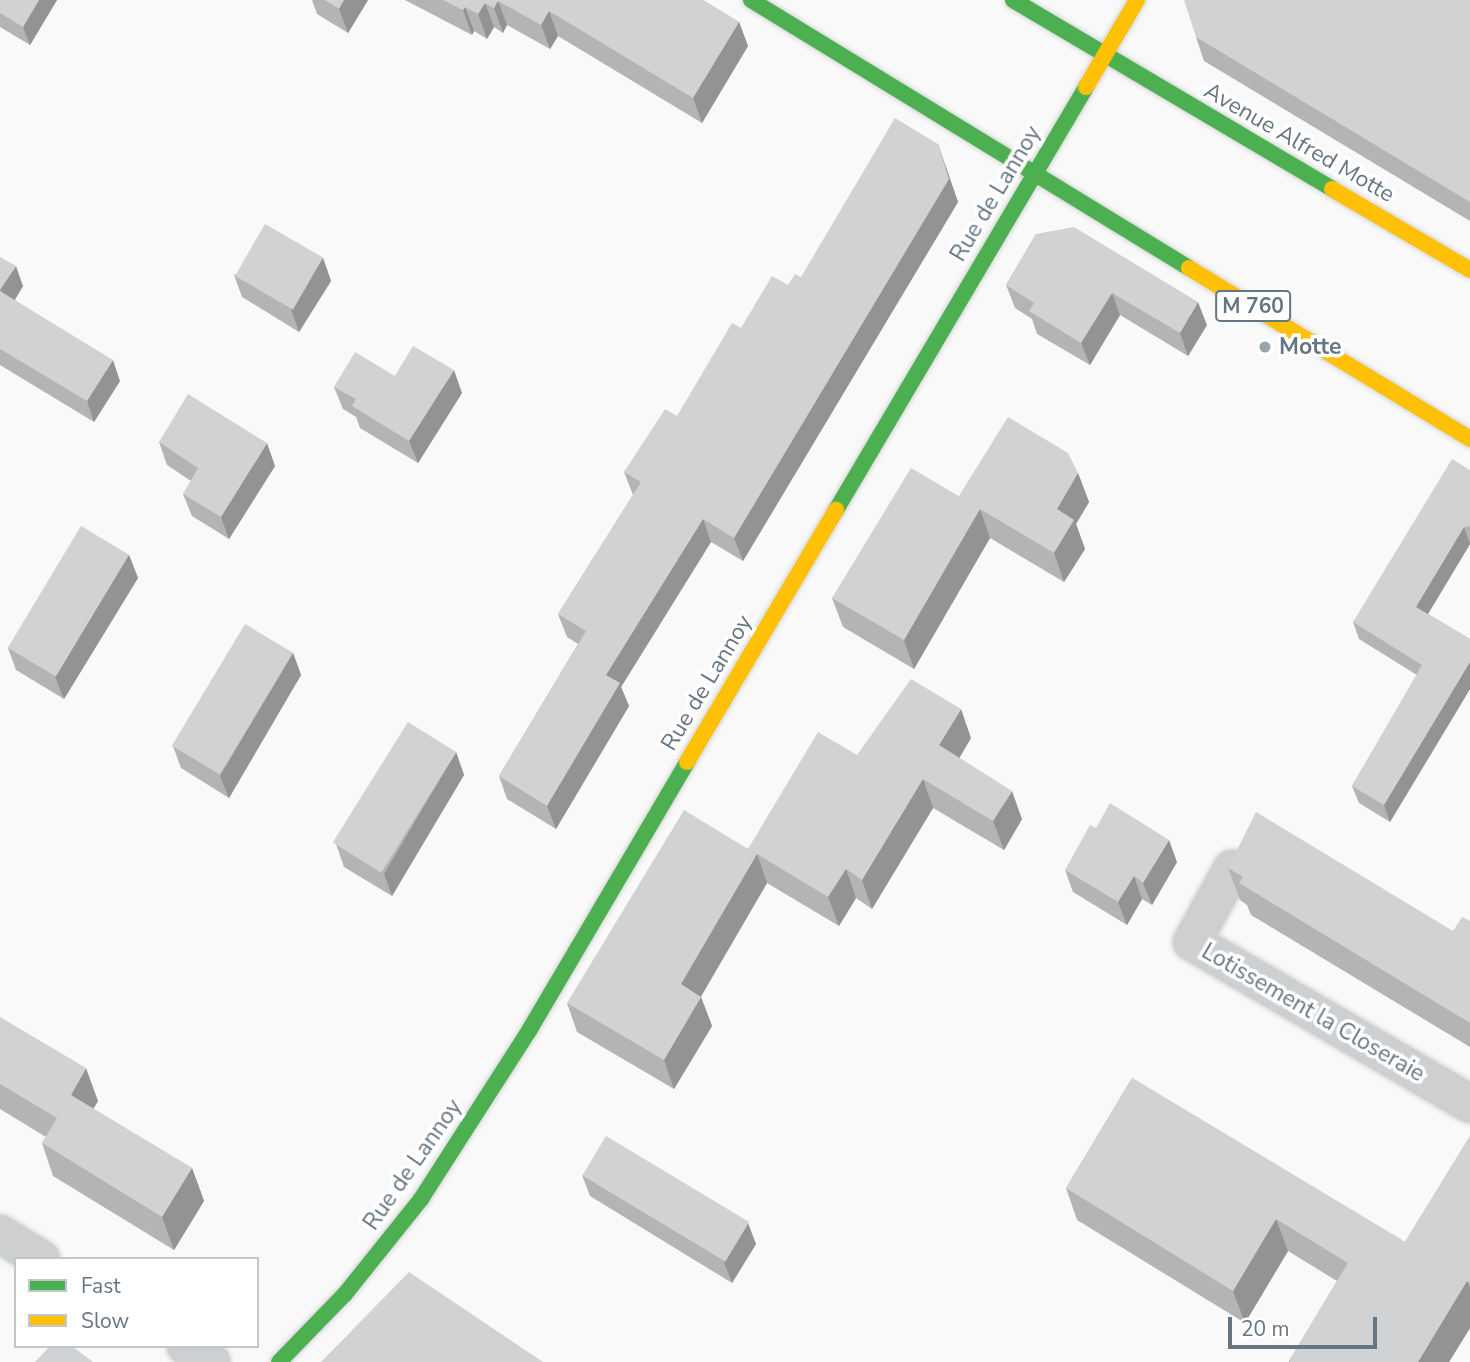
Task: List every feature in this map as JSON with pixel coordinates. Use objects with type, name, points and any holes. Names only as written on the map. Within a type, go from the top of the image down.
[{"type":"main road","name":"M 760","points":[[751,0],[1470,439]]},
{"type":"main road","name":"Avenue Alfred Motte","points":[[1013,0],[1104,58],[1470,270]]},
{"type":"main road","name":"Rue de Lannoy","points":[[279,1362],[385,1246],[444,1164],[556,985],[1137,0]]},
{"type":"street","name":"Lotissement la Closeraie","points":[[1232,869],[1192,942],[1470,1104]]},
{"type":"street","points":[[0,1234],[38,1257]]},
{"type":"street","points":[[189,1348],[211,1362]]},
{"type":"building","points":[[0,0],[39,0],[23,27],[0,13]]},
{"type":"building","points":[[325,0],[344,0],[339,9]]},
{"type":"building","points":[[443,0],[703,0],[739,22],[693,98],[549,11],[541,25],[498,1],[494,8],[485,3],[478,14]]},
{"type":"building","points":[[1184,0],[1470,0],[1470,202],[1196,37]]},
{"type":"building","points":[[895,118],[938,144],[949,179],[734,538],[703,519],[606,675],[620,683],[547,806],[499,776],[586,631],[558,614],[641,482],[624,472],[665,409],[677,416],[732,323],[741,328],[772,276],[788,285],[795,274],[801,277]]},
{"type":"building","points":[[265,224],[323,258],[293,309],[235,276]]},
{"type":"building","points":[[1074,227],[1198,302],[1180,333],[1112,293],[1081,343],[1029,311],[1034,303],[1006,285],[1036,234]]},
{"type":"building","points":[[0,257],[16,266],[0,290]]},
{"type":"building","points":[[0,291],[113,360],[87,401],[0,349]]},
{"type":"building","points":[[413,346],[454,370],[409,441],[352,406],[356,399],[334,387],[355,352],[395,376]]},
{"type":"building","points":[[188,394],[267,443],[221,517],[183,494],[198,468],[159,442]]},
{"type":"building","points":[[1008,417],[1068,453],[1078,473],[1057,509],[1074,520],[1054,553],[980,509],[904,640],[832,598],[911,468],[967,501],[959,496]]},
{"type":"building","points":[[1452,459],[1470,470],[1470,526],[1464,527],[1416,607],[1470,639],[1470,662],[1384,805],[1352,786],[1422,665],[1353,622]]},
{"type":"building","points":[[81,526],[129,555],[56,677],[8,648]]},
{"type":"building","points":[[245,624],[293,653],[220,775],[172,746]]},
{"type":"building","points":[[911,679],[961,709],[939,745],[1012,791],[993,821],[923,779],[862,880],[846,869],[828,897],[757,854],[681,984],[701,997],[664,1060],[567,1003],[684,810],[748,849],[818,732],[857,755]]},
{"type":"building","points":[[408,722],[456,752],[381,873],[333,842]]},
{"type":"building","points":[[1110,803],[1169,840],[1143,883],[1134,876],[1118,902],[1065,870],[1090,825],[1096,828]]},
{"type":"building","points":[[1256,812],[1453,931],[1462,917],[1470,921],[1470,1023],[1239,883],[1243,877],[1228,868]]},
{"type":"building","points":[[0,1017],[86,1068],[71,1095],[192,1168],[162,1217],[42,1143],[57,1118],[0,1084]]},
{"type":"building","points":[[1132,1078],[1405,1242],[1470,1136],[1470,1283],[1467,1281],[1418,1362],[1289,1361],[1348,1263],[1276,1219],[1233,1291],[1066,1188]]},
{"type":"building","points":[[606,1136],[749,1222],[725,1261],[582,1175]]},
{"type":"building","points":[[409,1272],[543,1362],[321,1362]]},
{"type":"building","points":[[48,1348],[75,1348],[93,1362],[35,1362]]},
{"type":"traffic: fast","points":[[751,0],[1189,268]]},
{"type":"traffic: fast","points":[[1013,0],[1332,189]]},
{"type":"traffic: fast","points":[[836,510],[1086,87]]},
{"type":"traffic: fast","points":[[279,1362],[345,1294],[421,1199],[530,1029],[687,762]]},
{"type":"traffic: slow","points":[[1086,87],[1137,0]]},
{"type":"traffic: slow","points":[[1332,189],[1470,270]]},
{"type":"traffic: slow","points":[[1189,268],[1470,439]]},
{"type":"traffic: slow","points":[[687,762],[836,510]]},
{"type":"place","name":"Motte","points":[[1265,347]]}]
